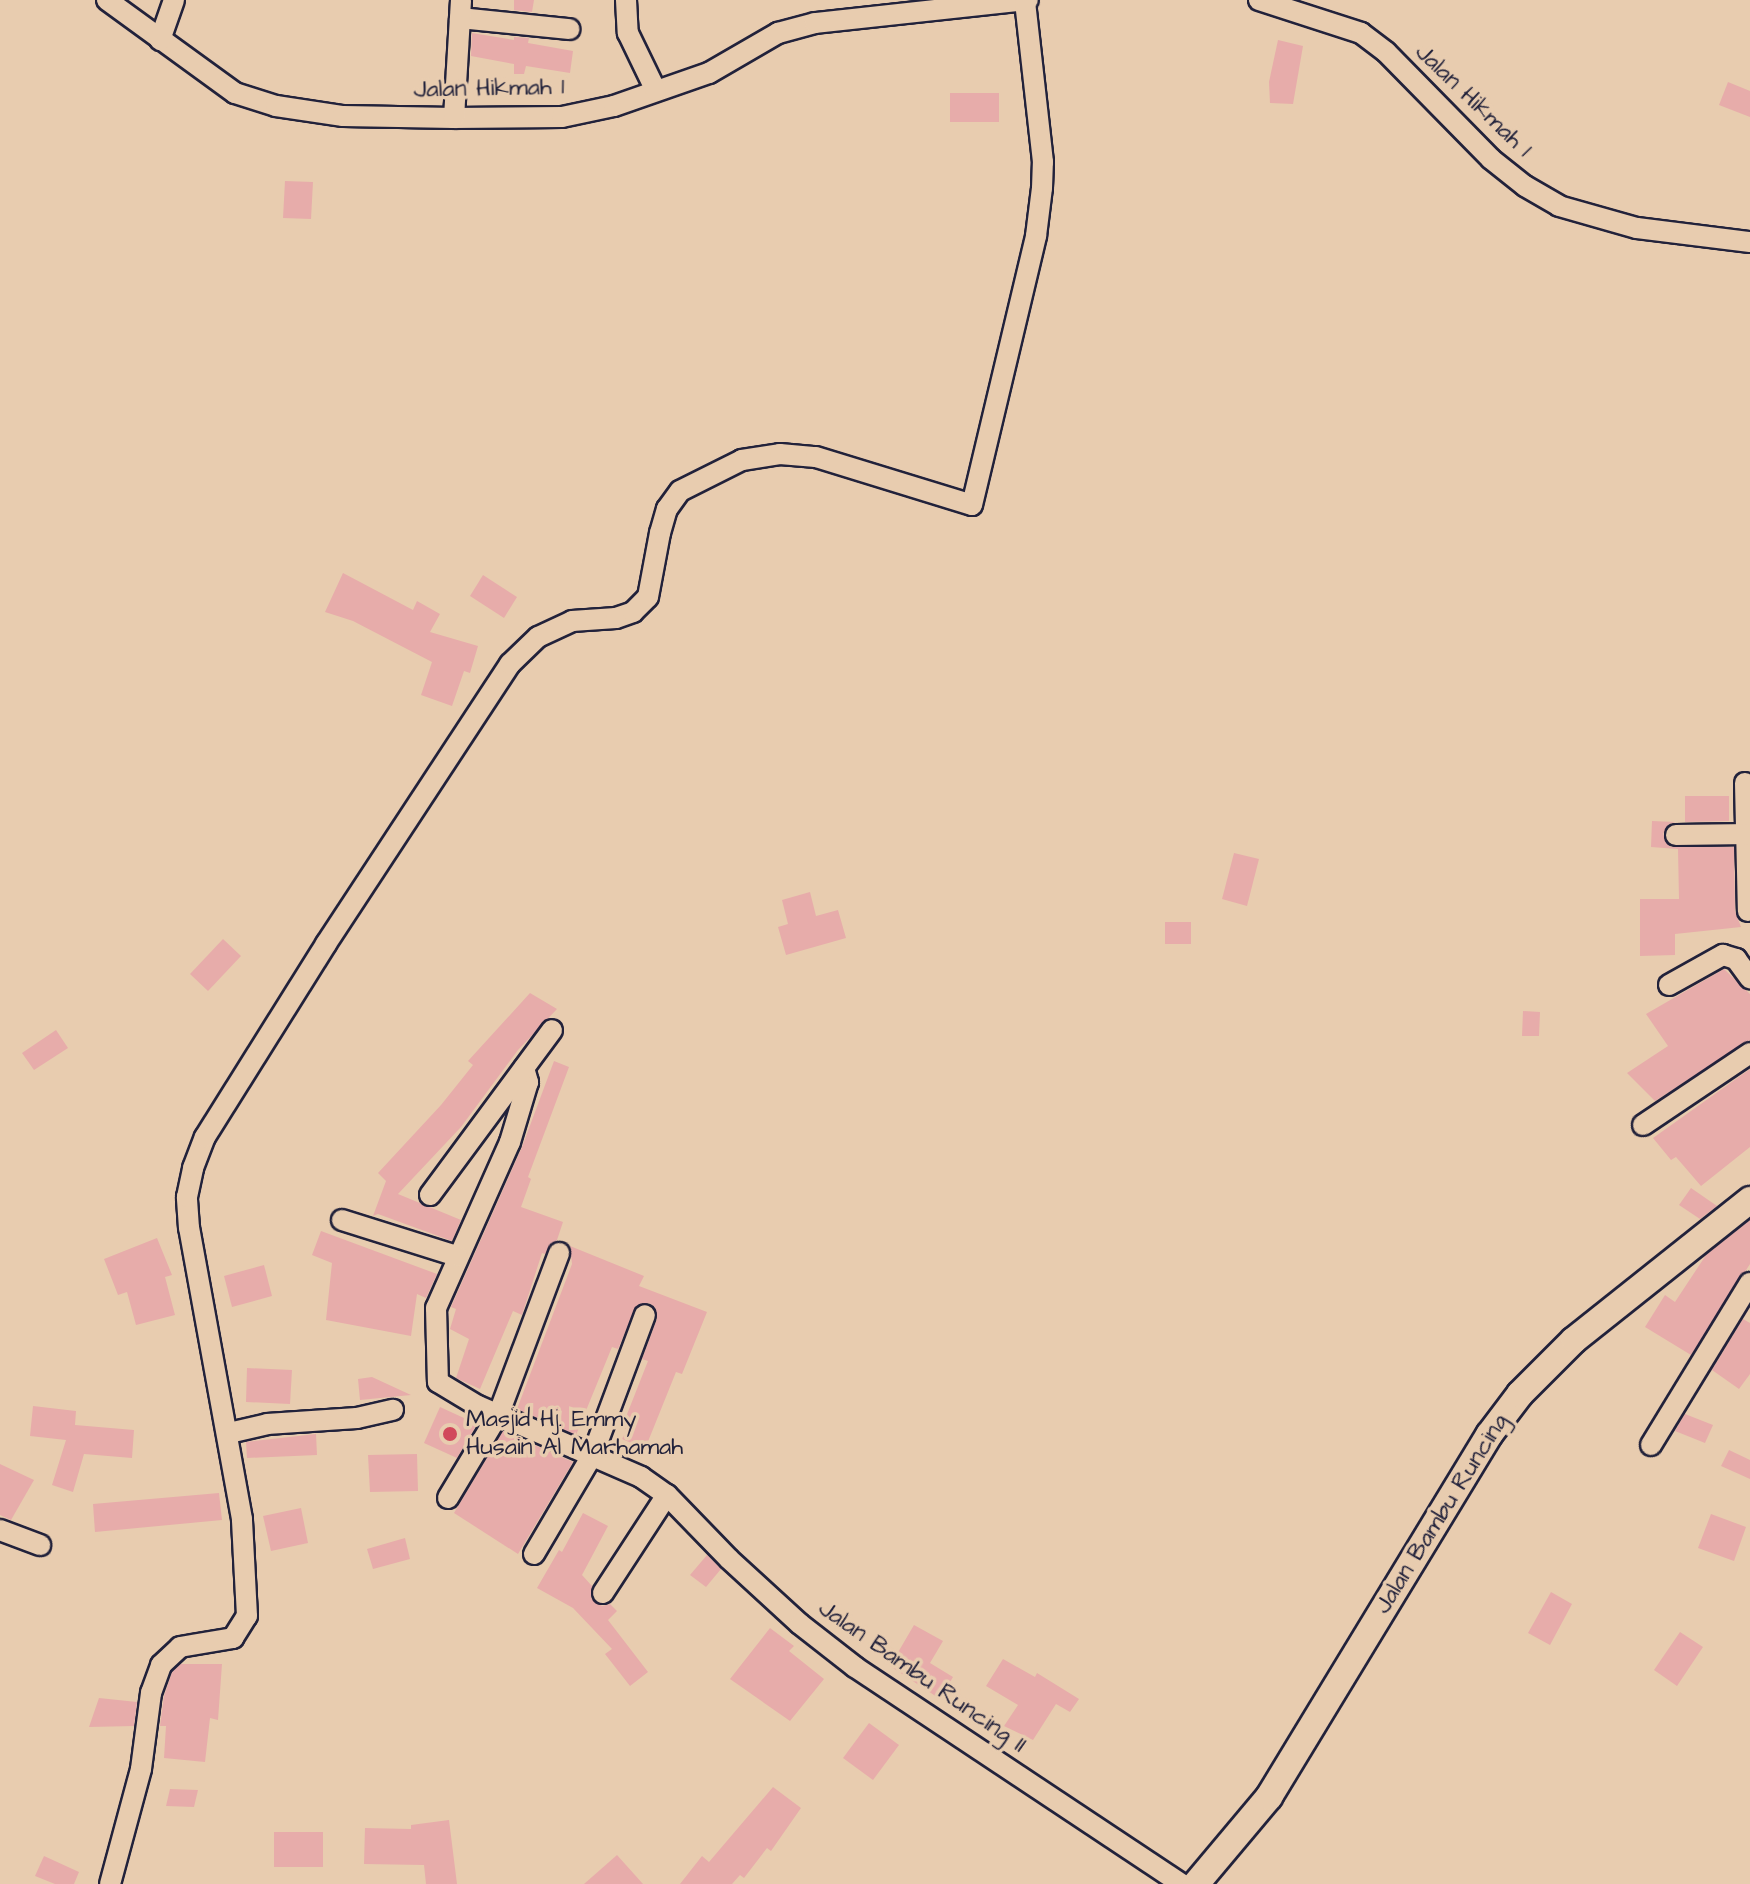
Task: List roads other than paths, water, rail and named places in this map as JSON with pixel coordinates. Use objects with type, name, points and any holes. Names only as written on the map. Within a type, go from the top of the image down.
[{"type":"street","name":"Jalan Hikmah 1","points":[[107,0],[235,93],[276,106],[343,116],[454,118],[562,117],[614,106],[709,73],[778,33],[815,23],[972,3],[1026,1]]},
{"type":"street","points":[[160,40],[174,0]]},
{"type":"street","points":[[626,0],[628,33],[656,91]]},
{"type":"street","name":"Jalan Hikmah 1","points":[[1259,0],[1361,33],[1386,52],[1491,159],[1525,186],[1559,206],[1637,228],[1750,242]]},
{"type":"street","points":[[110,1884],[141,1769],[151,1693],[161,1665],[180,1647],[233,1638],[247,1616],[243,1531],[229,1433],[189,1228],[187,1197],[193,1168],[205,1137],[326,944],[510,664],[538,637],[572,621],[616,618],[633,612],[648,597],[667,509],[680,491],[742,460],[780,454],[816,457],[972,505],[1036,236],[1042,188],[1043,162],[1026,1]]},
{"type":"street","points":[[454,118],[460,9],[569,29]]},
{"type":"street","points":[[1745,783],[1748,911]]},
{"type":"street","points":[[1676,835],[1748,835]]},
{"type":"street","points":[[1669,985],[1723,955],[1736,959],[1750,978]]},
{"type":"street","points":[[430,1195],[552,1030]]},
{"type":"street","points":[[1643,1125],[1750,1053]]},
{"type":"street","points":[[342,1220],[457,1256],[510,1142],[528,1082],[524,1068]]},
{"type":"street","name":"Jalan Bambu Runcing","points":[[1196,1884],[1269,1797],[1481,1448],[1520,1394],[1574,1340],[1750,1200]]},
{"type":"street","points":[[448,1498],[499,1413],[559,1253]]},
{"type":"street","name":"Jalan Bambu Runcing II","points":[[457,1256],[436,1308],[438,1382],[478,1406],[624,1466],[667,1495],[753,1581],[855,1667],[1182,1884]]},
{"type":"street","points":[[1651,1445],[1750,1283]]},
{"type":"street","points":[[534,1554],[593,1454],[645,1315]]},
{"type":"street","points":[[229,1433],[279,1422],[357,1418],[393,1410]]},
{"type":"street","points":[[603,1593],[667,1495]]},
{"type":"street","points":[[0,1530],[40,1545]]},
{"type":"place","name":"Masjid Hj. Emmy Husain Al Marhamah","points":[[450,1434]]}]
